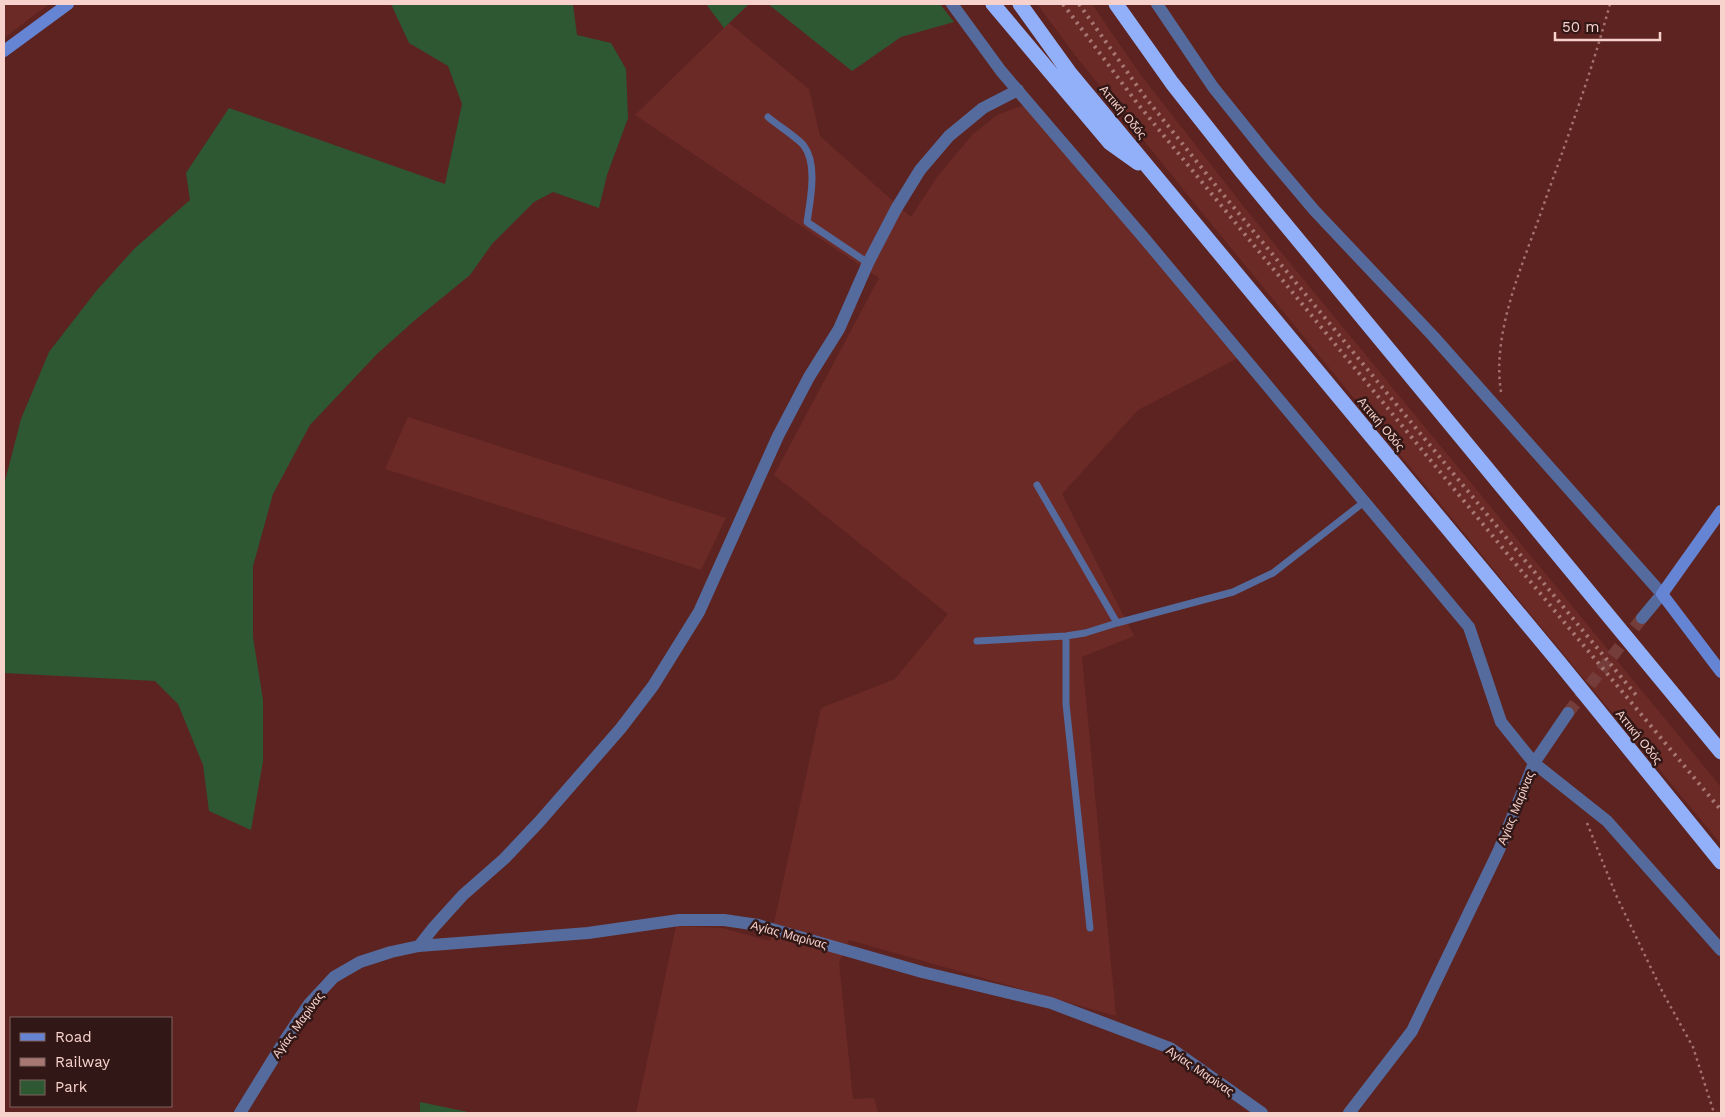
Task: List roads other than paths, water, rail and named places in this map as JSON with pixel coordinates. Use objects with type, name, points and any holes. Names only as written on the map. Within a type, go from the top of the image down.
[{"type":"highway","points":[[993,4],[1110,144],[1153,173]]},
{"type":"highway","name":"Αττική Οδός","points":[[1020,4],[1069,72],[1552,654],[1721,862]]},
{"type":"highway","points":[[1116,4],[1172,83],[1243,173],[1721,752]]},
{"type":"street","points":[[4,51],[68,4]]},
{"type":"street","points":[[952,4],[1001,71],[1469,627],[1501,722],[1534,763],[1607,821],[1721,950]]},
{"type":"street","points":[[1157,4],[1213,87],[1314,210],[1433,336],[1662,594],[1721,672]]},
{"type":"street","points":[[419,946],[463,895],[504,858],[546,814],[604,748],[653,686],[699,612],[778,436],[809,377],[838,329],[868,263],[896,209],[916,178],[948,136],[983,108],[1018,90]]},
{"type":"street","points":[[1642,618],[1662,594],[1721,511]]},
{"type":"street","name":"Αγίας Μαρίνας","points":[[1349,1113],[1412,1031],[1499,850],[1534,763],[1568,713]]},
{"type":"street","name":"Αγίας Μαρίνας","points":[[240,1113],[309,1004],[334,978],[360,962],[391,952],[419,946],[588,933],[679,920],[724,920],[758,925],[922,972],[1051,1003],[1170,1048],[1262,1113]]},
{"type":"lane","points":[[768,117],[804,146],[811,163],[812,186],[807,222],[868,263]]},
{"type":"lane","points":[[1037,485],[1117,623]]},
{"type":"lane","points":[[978,641],[1066,636],[1085,633],[1233,592],[1273,573],[1364,502]]},
{"type":"lane","points":[[1066,636],[1066,704],[1090,928]]},
{"type":"tunnel","points":[[1568,713],[1642,618]]},
{"type":"railway","points":[[1063,4],[1137,103],[1519,568],[1721,810]]},
{"type":"railway","points":[[1079,4],[1145,97],[1217,187],[1636,695]]}]
